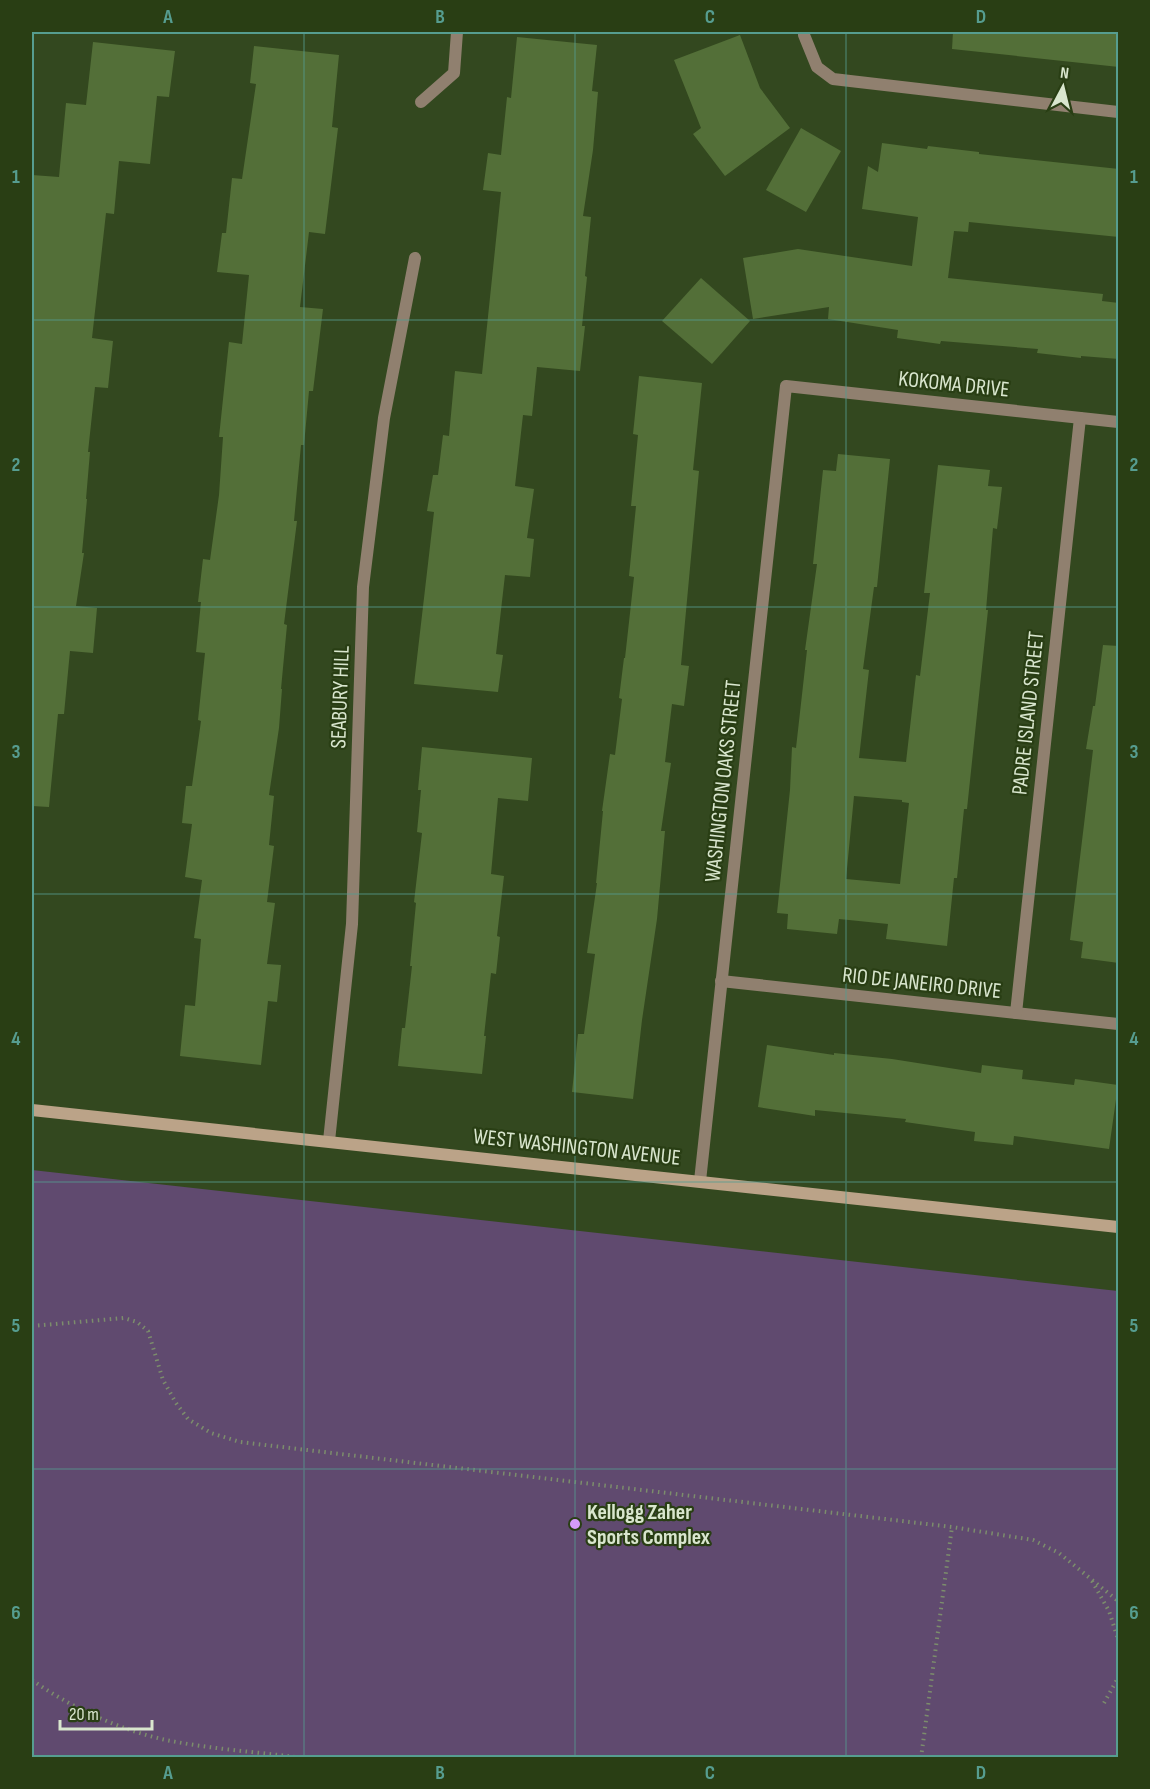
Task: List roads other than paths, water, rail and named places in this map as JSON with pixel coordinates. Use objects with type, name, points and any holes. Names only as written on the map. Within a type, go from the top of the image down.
[{"type":"main road","name":"WEST WASHINGTON AVENUE","points":[[32,1110],[1119,1227]]},
{"type":"street","points":[[421,102],[454,73],[457,32]]},
{"type":"street","points":[[804,32],[817,67],[833,79],[1119,112]]},
{"type":"street","name":"SEABURY HILL","points":[[329,1141],[352,924],[363,587],[384,418],[415,258]]},
{"type":"street","name":"KOKOMA DRIVE","points":[[786,386],[1119,422]]},
{"type":"street","name":"WASHINGTON OAKS STREET","points":[[700,1181],[786,386]]},
{"type":"street","name":"PADRE ISLAND STREET","points":[[1016,1013],[1080,418]]},
{"type":"street","name":"RIO DE JANEIRO DRIVE","points":[[721,981],[1119,1024]]},
{"type":"place","name":"Kellogg Zaher Sports Complex","points":[[575,1524]]}]
